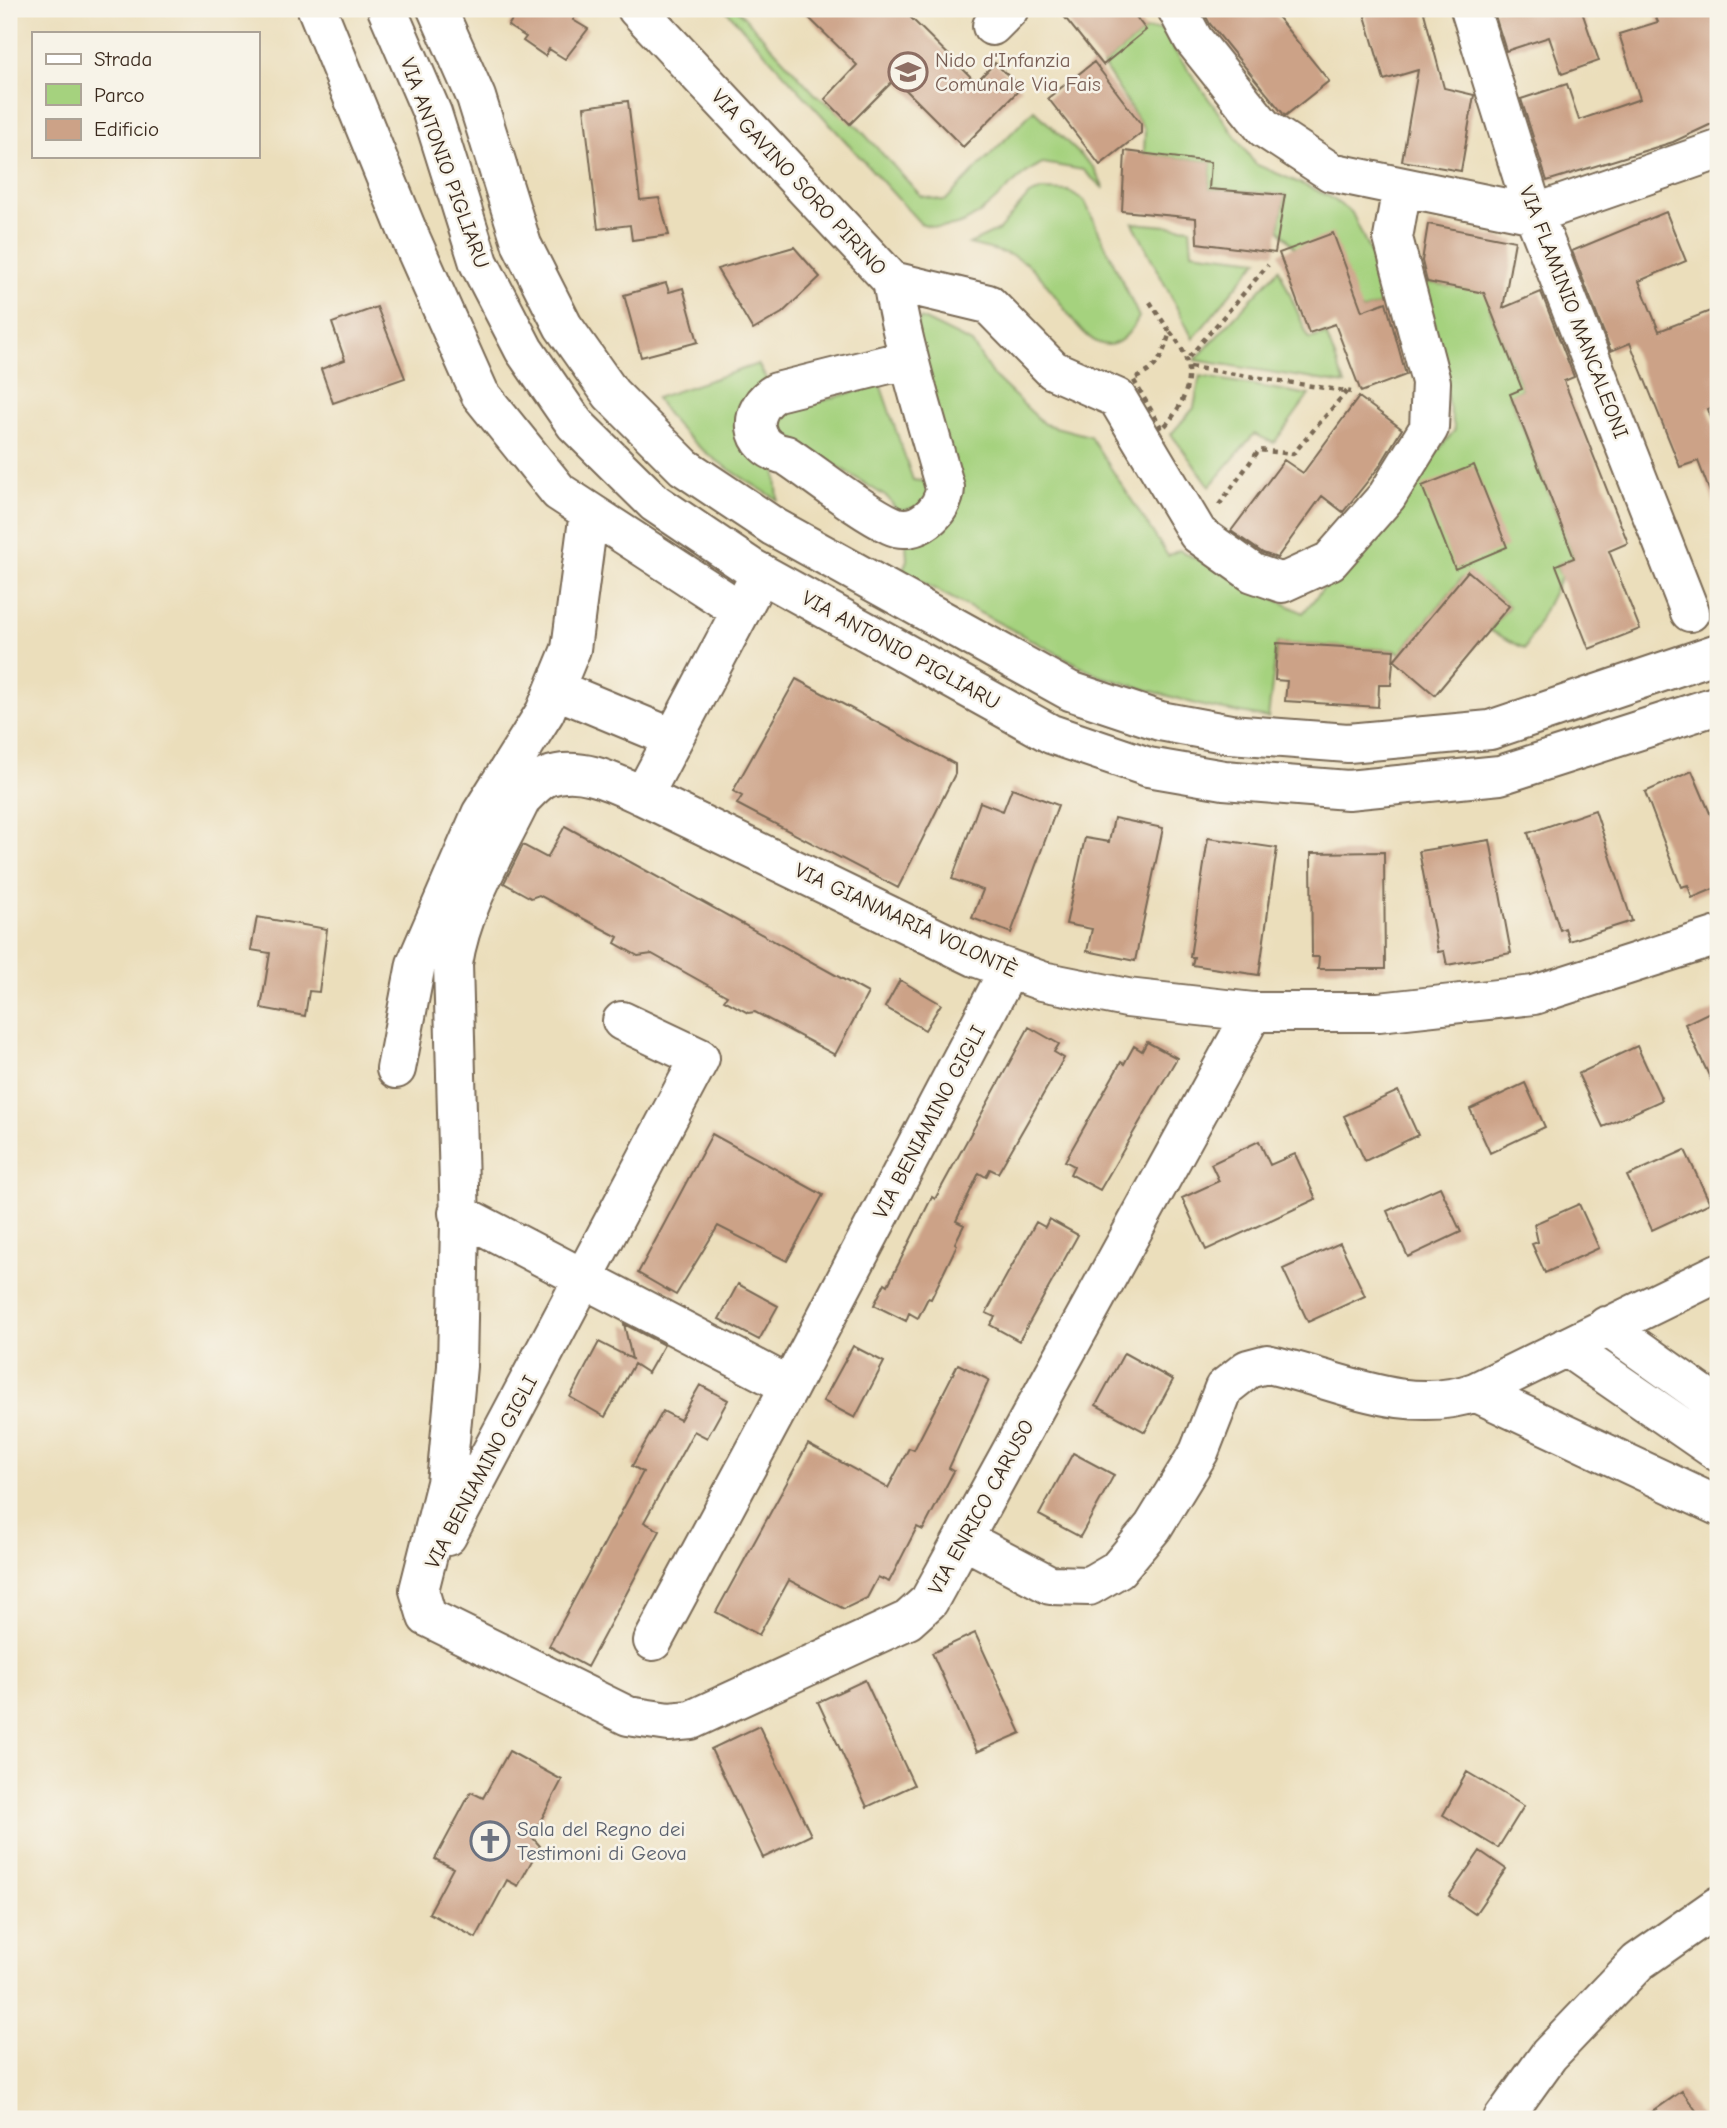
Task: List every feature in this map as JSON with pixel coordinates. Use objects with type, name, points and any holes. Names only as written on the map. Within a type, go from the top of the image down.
[{"type":"street","points":[[317,9],[408,230],[480,394],[559,492],[741,611]]},
{"type":"street","name":"VIA ANTONIO PIGLIARU","points":[[387,9],[432,113],[479,263],[524,350],[575,424],[655,503],[761,573],[1051,734],[1148,767],[1224,780],[1348,790],[1500,775],[1718,705]]},
{"type":"street","name":"VIA ANTONIO PIGLIARU","points":[[437,9],[476,97],[522,245],[563,326],[611,394],[684,467],[774,527],[1070,691],[1160,721],[1230,734],[1348,743],[1490,730],[1718,653]]},
{"type":"street","name":"VIA GAVINO SORO PIRINO","points":[[637,9],[892,281],[988,304],[1053,370],[1117,398],[1198,534],[1253,573],[1282,583],[1330,561],[1387,496],[1429,428],[1431,382],[1393,238],[1402,187]]},
{"type":"street","points":[[1177,9],[1193,39],[1264,128],[1331,172],[1534,214],[1718,150]]},
{"type":"street","name":"VIA FLAMINIO MANCALEONI","points":[[1470,9],[1534,214],[1690,612]]},
{"type":"street","points":[[892,281],[909,359],[945,488],[944,503],[933,516],[917,525],[892,526],[786,455],[772,452],[761,443],[756,430],[757,413],[764,400],[777,392],[909,359]]},
{"type":"street","points":[[396,1069],[416,964],[481,814],[545,712],[571,649],[589,512]]},
{"type":"street","points":[[643,796],[761,573]]},
{"type":"street","points":[[555,689],[673,738]]},
{"type":"street","name":"VIA BENIAMINO GIGLI","points":[[419,1590],[446,1483],[460,1313],[453,964],[465,914],[522,798],[547,777],[564,774],[603,777],[643,796]]},
{"type":"street","name":"VIA GIANMARIA VOLONTÈ","points":[[643,796],[975,957],[1042,981],[1127,998],[1253,1012],[1378,1012],[1534,995],[1718,936]]},
{"type":"street","name":"VIA BENIAMINO GIGLI","points":[[653,1641],[1009,969]]},
{"type":"street","name":"VIA ENRICO CARUSO","points":[[419,1590],[427,1617],[628,1717],[669,1723],[691,1720],[908,1620],[929,1601],[1253,1012]]},
{"type":"street","name":"VIA BENIAMINO GIGLI","points":[[419,1590],[700,1058],[622,1021]]},
{"type":"street","points":[[458,1213],[790,1386]]},
{"type":"street","points":[[963,1539],[1050,1585],[1088,1586],[1118,1569],[1153,1527],[1199,1452],[1224,1388],[1248,1368],[1266,1364],[1392,1398],[1450,1401],[1475,1392],[1718,1273]]},
{"type":"street","points":[[1606,1326],[1718,1406]]},
{"type":"street","points":[[1566,1346],[1718,1452]]},
{"type":"street","points":[[1475,1392],[1718,1506]]},
{"type":"street","points":[[1503,2119],[1549,2055],[1639,1962],[1718,1906]]},
{"type":"path","points":[[1188,358],[1268,265]]},
{"type":"path","points":[[1150,302],[1188,358],[1190,367],[1176,414],[1162,429],[1133,379],[1149,373],[1161,359],[1170,332]]},
{"type":"path","points":[[1190,367],[1349,392],[1293,454],[1259,450],[1198,534]]},
{"type":"green space","points":[[725,9],[737,9],[815,94],[857,126],[921,196],[945,201],[1034,110],[1094,168],[1104,189],[1083,170],[1043,163],[1013,183],[972,218],[956,225],[939,227],[920,223]]},
{"type":"green space","points":[[1167,29],[1172,47],[1255,164],[1327,195],[1352,213],[1389,293],[1386,302],[1362,311],[1295,248],[1279,229],[1285,195],[1209,189],[1211,162],[1144,154],[1145,130],[1103,65],[1146,30]]},
{"type":"green space","points":[[1042,190],[1068,191],[1085,202],[1139,317],[1124,338],[1109,345],[1094,341],[1080,329],[1026,263],[1006,253],[969,244],[999,230],[1029,195]]},
{"type":"green space","points":[[1133,223],[1190,228],[1192,252],[1258,260],[1193,339]]},
{"type":"green space","points":[[1279,269],[1309,339],[1326,334],[1345,384],[1195,360]]},
{"type":"green space","points":[[1418,281],[1488,292],[1491,312],[1522,389],[1510,395],[1574,558],[1556,565],[1561,577],[1525,649],[1489,630],[1509,606],[1483,584],[1477,591],[1462,578],[1400,653],[1394,650],[1277,643],[1268,718],[1203,706],[1100,676],[902,572],[907,560],[906,543],[941,528],[915,327],[921,318],[972,343],[992,374],[1044,424],[1090,436],[1168,556],[1179,550],[1303,613],[1455,430]]},
{"type":"green space","points":[[758,364],[769,384],[778,500],[695,444],[667,415],[656,398]]},
{"type":"green space","points":[[1200,376],[1309,395],[1274,443],[1254,434],[1210,486],[1171,434],[1194,408]]},
{"type":"green space","points":[[880,384],[913,480],[930,482],[934,503],[898,512],[888,498],[792,438],[773,440],[768,410],[792,400],[795,409]]},
{"type":"building","points":[[519,9],[580,9],[573,20],[588,29],[565,59],[549,49],[545,56],[523,41],[526,37],[508,26]]},
{"type":"building","name":"Nido d'Infanzia Comunale Via Fais","points":[[800,9],[902,9],[976,82],[995,63],[1021,88],[963,147],[895,79],[850,124],[825,99],[857,65]]},
{"type":"building","points":[[1058,9],[1130,9],[1146,30],[1103,65]]},
{"type":"building","points":[[1202,9],[1271,9],[1329,81],[1285,116],[1210,24]]},
{"type":"building","points":[[1363,9],[1423,9],[1444,88],[1474,95],[1461,171],[1402,161],[1418,70],[1384,80]]},
{"type":"building","points":[[1493,9],[1581,9],[1599,61],[1562,74],[1549,37],[1506,51]]},
{"type":"building","points":[[1652,9],[1718,9],[1718,121],[1673,142],[1547,181],[1521,99],[1567,84],[1579,120],[1640,99],[1619,34],[1658,22]]},
{"type":"building","points":[[1094,62],[1141,124],[1141,133],[1100,165],[1048,98]]},
{"type":"building","points":[[628,101],[640,200],[659,198],[669,235],[632,240],[630,225],[598,229],[584,107]]},
{"type":"building","points":[[1125,151],[1211,162],[1209,189],[1285,195],[1275,253],[1197,243],[1196,218],[1122,211]]},
{"type":"building","points":[[1666,212],[1686,261],[1639,281],[1659,331],[1718,308],[1718,405],[1708,409],[1718,438],[1716,508],[1698,461],[1680,467],[1630,343],[1611,351],[1572,251]]},
{"type":"building","points":[[1428,224],[1515,241],[1503,308],[1541,292],[1574,377],[1564,381],[1628,543],[1609,551],[1640,629],[1589,649],[1556,565],[1574,558],[1510,394],[1522,389],[1484,293],[1427,282],[1422,261]]},
{"type":"building","points":[[1333,233],[1362,311],[1386,302],[1406,375],[1361,392],[1335,324],[1309,333],[1279,253]]},
{"type":"building","points":[[794,247],[820,277],[782,313],[753,330],[717,269]]},
{"type":"building","points":[[666,283],[669,292],[683,288],[698,342],[641,357],[624,295]]},
{"type":"building","points":[[377,307],[405,378],[333,403],[321,369],[345,360],[332,323]]},
{"type":"building","points":[[1359,397],[1402,429],[1379,467],[1343,512],[1322,496],[1277,558],[1263,553],[1231,531],[1284,460],[1303,473]]},
{"type":"building","points":[[1474,465],[1507,547],[1455,569],[1422,486]]},
{"type":"building","points":[[1468,571],[1509,606],[1435,695],[1394,660]]},
{"type":"building","points":[[1277,643],[1394,650],[1391,685],[1379,685],[1378,707],[1285,701],[1287,681],[1275,680]]},
{"type":"building","points":[[796,679],[955,764],[955,774],[898,888],[737,804],[742,796],[733,791]]},
{"type":"building","points":[[1692,771],[1718,832],[1718,887],[1692,898],[1688,885],[1681,887],[1645,792]]},
{"type":"building","points":[[1012,788],[1058,805],[1011,933],[972,918],[983,890],[952,879],[980,802],[1003,811]]},
{"type":"building","points":[[1595,810],[1632,921],[1569,941],[1565,928],[1560,930],[1528,833]]},
{"type":"building","points":[[1114,818],[1163,828],[1135,961],[1087,951],[1092,929],[1066,924],[1085,838],[1109,842]]},
{"type":"building","points":[[565,826],[868,993],[835,1055],[755,1012],[748,1013],[724,1000],[727,996],[652,954],[638,956],[615,943],[618,937],[539,895],[531,898],[504,883],[523,845],[547,858]]},
{"type":"building","points":[[1208,838],[1277,848],[1259,975],[1192,965],[1194,957],[1190,957]]},
{"type":"building","points":[[1490,840],[1511,953],[1447,965],[1444,951],[1438,952],[1419,851]]},
{"type":"building","points":[[1384,852],[1385,969],[1318,969],[1319,957],[1312,957],[1311,853]]},
{"type":"building","points":[[257,917],[327,929],[319,992],[309,991],[305,1016],[261,1008],[270,953],[251,950]]},
{"type":"building","points":[[900,980],[941,1004],[925,1030],[885,1007]]},
{"type":"building","points":[[1718,1008],[1718,1095],[1685,1024]]},
{"type":"building","points":[[1029,1027],[1059,1044],[1054,1052],[1064,1058],[998,1173],[990,1169],[986,1177],[979,1173],[956,1221],[964,1225],[955,1243],[957,1245],[931,1299],[928,1298],[918,1318],[909,1313],[906,1321],[874,1305],[885,1283],[888,1285],[932,1197],[935,1199]]},
{"type":"building","points":[[1147,1042],[1177,1058],[1100,1190],[1070,1174],[1074,1166],[1065,1161],[1121,1062],[1124,1064],[1134,1046],[1142,1051]]},
{"type":"building","points":[[1637,1046],[1662,1100],[1603,1127],[1578,1074]]},
{"type":"building","points":[[1525,1083],[1545,1127],[1490,1153],[1470,1109]]},
{"type":"building","points":[[1398,1091],[1418,1135],[1365,1161],[1344,1116]]},
{"type":"building","points":[[712,1134],[823,1195],[787,1261],[718,1226],[676,1295],[638,1273]]},
{"type":"building","points":[[1259,1141],[1270,1165],[1295,1154],[1316,1199],[1206,1250],[1182,1198],[1219,1181],[1211,1164]]},
{"type":"building","points":[[1685,1150],[1710,1203],[1652,1230],[1627,1176]]},
{"type":"building","points":[[1440,1187],[1461,1232],[1408,1257],[1387,1211]]},
{"type":"building","points":[[1579,1204],[1599,1248],[1545,1273],[1532,1244],[1538,1242],[1534,1224]]},
{"type":"building","points":[[1049,1219],[1078,1235],[1019,1341],[990,1325],[995,1317],[986,1313],[1036,1222],[1045,1227]]},
{"type":"building","points":[[1340,1243],[1365,1296],[1308,1322],[1283,1269]]},
{"type":"building","points":[[738,1284],[778,1306],[759,1340],[719,1319]]},
{"type":"building","points":[[624,1324],[664,1345],[648,1373],[634,1364],[605,1417],[570,1397],[599,1342],[632,1359]]},
{"type":"building","points":[[853,1346],[884,1362],[855,1418],[823,1401]]},
{"type":"building","points":[[1124,1353],[1173,1380],[1145,1432],[1096,1405]]},
{"type":"building","points":[[958,1364],[989,1380],[949,1468],[954,1471],[923,1530],[917,1527],[889,1582],[878,1577],[867,1598],[844,1609],[789,1580],[759,1635],[716,1612],[808,1444],[888,1488],[909,1448],[914,1450]]},
{"type":"building","points":[[700,1385],[728,1400],[707,1438],[694,1431],[644,1522],[660,1531],[587,1667],[549,1646],[643,1472],[632,1466],[663,1411],[680,1420]]},
{"type":"building","points":[[1073,1453],[1114,1475],[1080,1537],[1039,1515]]},
{"type":"building","points":[[975,1633],[1021,1733],[977,1752],[932,1653]]},
{"type":"building","points":[[865,1680],[914,1785],[867,1807],[818,1702]]},
{"type":"building","points":[[759,1726],[811,1835],[763,1858],[711,1749]]},
{"type":"building","name":"Sala del Regno dei Testimoni di Geova","points":[[509,1751],[562,1780],[532,1837],[540,1846],[518,1886],[507,1880],[476,1938],[429,1913],[453,1868],[435,1859],[471,1792],[483,1798]]},
{"type":"building","points":[[1467,1772],[1524,1806],[1498,1848],[1443,1815]]},
{"type":"building","points":[[1480,1851],[1506,1869],[1475,1914],[1449,1896]]},
{"type":"building","points":[[1682,2091],[1702,2119],[1642,2119]]},
{"type":"place","name":"Nido d'Infanzia Comunale Via Fais","points":[[908,72]]},
{"type":"place","name":"Sala del Regno dei Testimoni di Geova","points":[[490,1841]]}]
